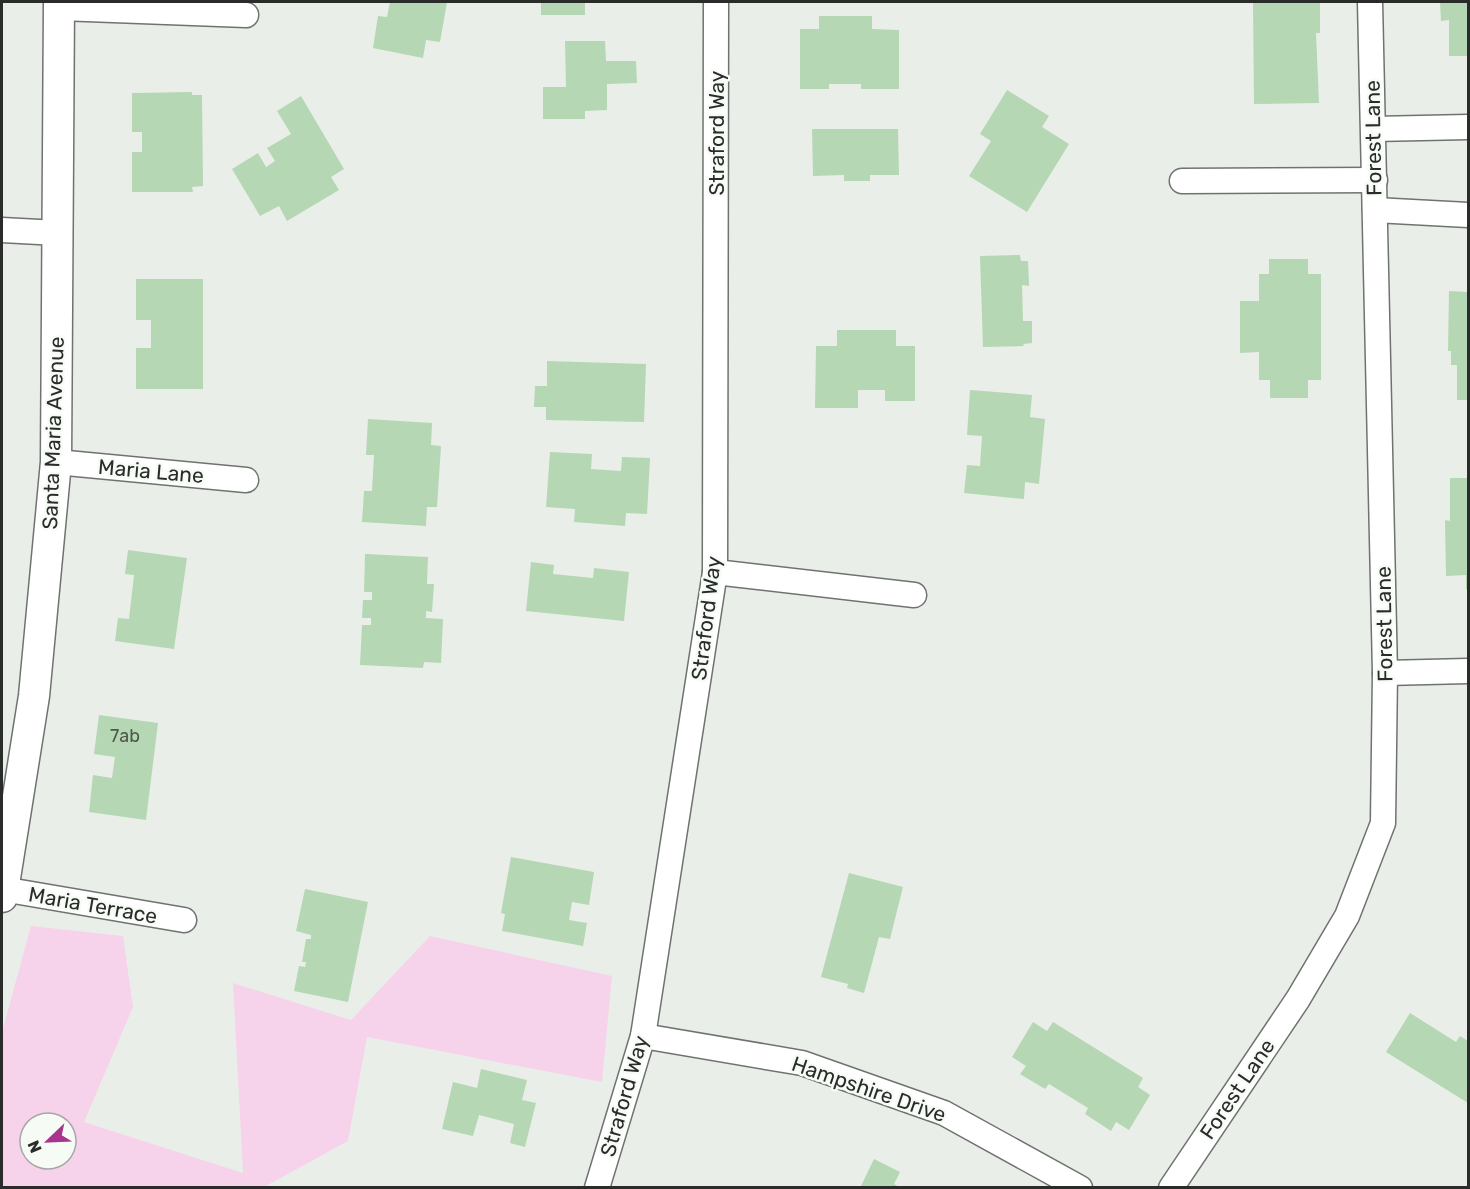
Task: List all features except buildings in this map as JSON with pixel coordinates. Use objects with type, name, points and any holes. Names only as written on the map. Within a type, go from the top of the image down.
[{"type":"street","name":"Straford Way","points":[[597,1188],[643,1036],[715,572],[716,2]]},
{"type":"street","name":"Forest Lane","points":[[1171,1188],[1298,999],[1347,916],[1383,823],[1385,673],[1370,2]]},
{"type":"street","points":[[59,4],[246,15]]},
{"type":"street","name":"Santa Maria Avenue","points":[[2,892],[34,696],[56,462],[59,4]]},
{"type":"street","points":[[1374,129],[1468,127]]},
{"type":"street","points":[[1182,182],[1375,180]]},
{"type":"street","points":[[1375,210],[1468,215]]},
{"type":"street","points":[[2,230],[58,233]]},
{"type":"street","name":"Maria Lane","points":[[56,462],[246,480]]},
{"type":"street","points":[[715,572],[914,595]]},
{"type":"street","points":[[1385,673],[1468,671]]},
{"type":"street","name":"Maria Terrace","points":[[2,892],[184,920]]},
{"type":"street","name":"Hampshire Drive","points":[[643,1036],[802,1062],[944,1113],[1066,1184]]},
{"type":"shaded area","points":[[31,926],[123,936],[133,1007],[84,1122],[243,1173],[233,983],[351,1020],[430,936],[612,976],[602,1082],[367,1037],[348,1141],[264,1187],[2,1187],[2,1032]]}]
